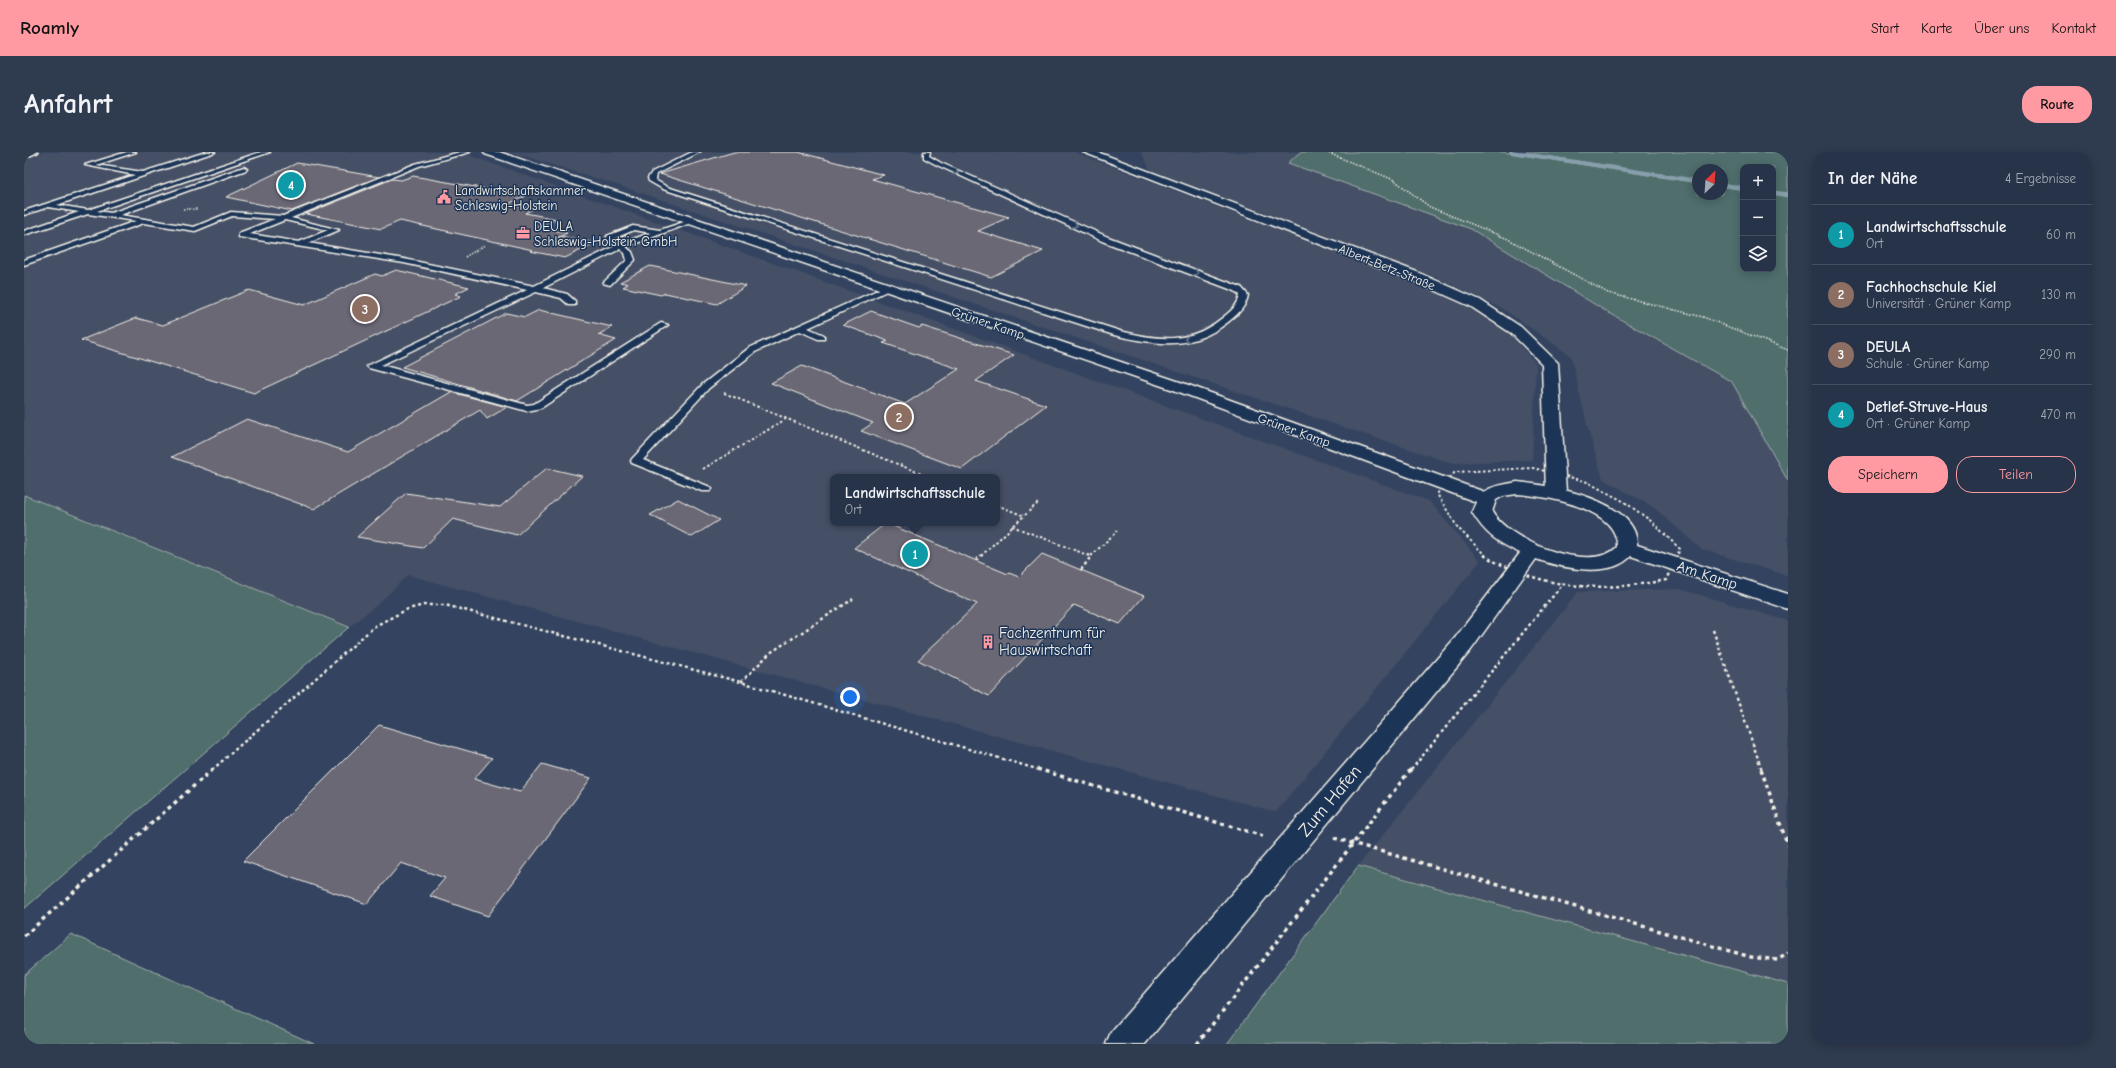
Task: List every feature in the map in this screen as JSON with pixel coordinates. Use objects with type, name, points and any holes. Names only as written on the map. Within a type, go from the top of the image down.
[{"type":"street","points":[[24,155],[33,152]]},
{"type":"street","name":"Grüner Kamp","points":[[489,152],[887,289],[1177,386],[1444,485],[1486,499]]},
{"type":"street","name":"Albert-Betz-Straße","points":[[1088,152],[1412,275],[1475,303],[1516,330],[1550,362],[1556,483]]},
{"type":"street","points":[[1556,483],[1603,512],[1618,524],[1627,536],[1627,548],[1618,558],[1602,562],[1580,563],[1556,560],[1531,552],[1512,542],[1496,531],[1485,517],[1482,508],[1486,499],[1498,491],[1556,483]]},
{"type":"street","name":"Am Kamp","points":[[1627,548],[1788,602]]},
{"type":"street","name":"Zum Hafen","points":[[1123,1044],[1463,644],[1531,552]]},
{"type":"lane","points":[[133,152],[88,165],[143,174]]},
{"type":"lane","points":[[24,213],[212,152]]},
{"type":"lane","points":[[24,233],[267,152]]},
{"type":"lane","points":[[467,152],[417,166],[242,235],[302,243],[404,262],[564,296],[572,303]]},
{"type":"lane","points":[[697,152],[654,173],[651,178],[652,181],[665,188],[1088,325],[1152,340],[1192,338],[1207,333],[1229,317],[1243,303],[1244,295],[1238,289],[1105,239],[939,164],[926,157],[927,152]]},
{"type":"lane","points":[[430,170],[446,164],[450,157]]},
{"type":"lane","points":[[110,216],[250,167]]},
{"type":"lane","points":[[47,205],[195,229],[231,214],[283,218],[335,230],[302,243]]},
{"type":"lane","points":[[24,263],[144,221]]},
{"type":"lane","points":[[664,325],[537,406],[527,408],[372,366],[535,289],[621,246],[692,221]]},
{"type":"lane","points":[[607,283],[631,260],[628,252],[610,238],[624,230],[640,228],[660,232]]},
{"type":"lane","points":[[706,489],[636,460],[706,386],[752,350],[887,289]]},
{"type":"lane","points":[[800,328],[821,337]]},
{"type":"path","points":[[1326,152],[1394,180],[1430,207],[1508,239],[1608,293],[1703,317],[1788,350]]},
{"type":"path","points":[[706,386],[922,474]]},
{"type":"path","points":[[685,480],[787,418]]},
{"type":"path","points":[[1533,468],[1556,483],[1585,480],[1623,501],[1650,521],[1680,549],[1666,580],[1648,584],[1608,587],[1562,585],[1516,572],[1487,557],[1473,545],[1454,522],[1437,494],[1455,472],[1533,468]]},
{"type":"path","points":[[976,560],[1039,502]]},
{"type":"path","points":[[1000,506],[1024,516]]},
{"type":"path","points":[[1012,526],[1091,556]]},
{"type":"path","points":[[1081,570],[1091,556],[1117,531]]},
{"type":"path","points":[[1197,1044],[1354,845],[1435,739],[1562,585]]},
{"type":"path","points":[[741,682],[770,653],[853,599]]},
{"type":"path","points":[[24,936],[375,626],[395,612],[422,604],[445,605],[741,682],[1299,837],[1354,845],[1751,957],[1778,960],[1788,953]]},
{"type":"path","points":[[1713,630],[1788,846]]},
{"type":"shaded area","points":[[43,152],[460,152],[789,269],[1429,501],[1480,561],[1276,812],[408,575],[378,604],[349,627],[24,495],[24,157]]},
{"type":"shaded area","points":[[511,152],[1074,152],[1412,281],[1465,305],[1510,334],[1536,364],[1532,460],[1451,463],[611,183]]},
{"type":"shaded area","points":[[1141,152],[1300,152],[1288,163],[1471,229],[1604,310],[1732,382],[1788,481],[1788,576],[1701,549],[1653,507],[1603,479],[1588,429],[1571,356],[1503,309],[1440,279],[1151,171]]},
{"type":"shaded area","points":[[1680,589],[1788,621],[1788,984],[1358,866],[1578,592]]},
{"type":"green space","points":[[1300,152],[1503,152],[1692,182],[1692,200],[1728,200],[1728,187],[1740,189],[1740,272],[1776,272],[1776,195],[1788,197],[1788,481],[1732,382],[1604,310],[1471,229],[1288,163]]},
{"type":"green space","points":[[1520,152],[1788,152],[1788,193],[1776,191],[1776,164],[1740,164],[1740,186],[1728,184],[1728,164],[1692,164],[1692,179]]},
{"type":"green space","points":[[24,495],[349,627],[24,909]]},
{"type":"green space","points":[[1358,866],[1788,984],[1788,1044],[1227,1044]]},
{"type":"green space","points":[[71,934],[314,1044],[24,1044],[24,975]]},
{"type":"building","points":[[734,152],[798,152],[884,175],[872,179],[1009,217],[978,231],[1043,251],[991,277],[660,174]]},
{"type":"building","points":[[297,163],[379,177],[292,211],[226,197]]},
{"type":"building","points":[[413,176],[526,196],[508,204],[533,209],[525,213],[557,219],[538,227],[567,233],[549,242],[562,236],[595,243],[565,258],[400,221],[381,229],[306,214],[392,179],[401,180]]},
{"type":"building","points":[[650,266],[746,286],[717,304],[665,293],[661,295],[623,287],[628,284],[620,282]]},
{"type":"building","points":[[396,270],[469,287],[455,294],[461,296],[254,393],[81,340],[136,318],[163,325],[249,290],[304,305],[375,274],[382,276]]},
{"type":"building","points":[[539,310],[612,327],[598,335],[616,340],[517,401],[402,367],[506,313],[525,317]]},
{"type":"building","points":[[871,311],[919,328],[922,326],[1014,355],[976,381],[1046,405],[962,469],[861,431],[873,423],[771,383],[802,366],[905,404],[959,369],[883,343],[888,341],[843,325]]},
{"type":"building","points":[[451,392],[507,407],[487,419],[480,410],[314,509],[172,457],[247,419],[348,452]]},
{"type":"building","points":[[547,468],[582,476],[517,535],[453,519],[423,548],[357,537],[406,493],[500,507]]},
{"type":"building","points":[[678,499],[719,520],[692,537],[650,515]]},
{"type":"building","name":"Fachzentrum für Hauswirtschaft","points":[[882,526],[893,526],[1008,574],[1009,573],[1019,577],[1042,554],[1144,596],[1120,624],[1074,605],[989,696],[918,660],[977,604],[854,548]]},
{"type":"building","points":[[379,725],[492,758],[474,779],[520,792],[542,764],[591,778],[488,916],[430,896],[445,878],[401,863],[367,904],[243,861]]},
{"type":"waterway","points":[[1511,152],[1692,180]]},
{"type":"waterway","points":[[1728,186],[1740,188]]},
{"type":"waterway","points":[[1776,193],[1788,195]]},
{"type":"place","name":"Detlef-Struve-Haus","points":[[291,185]]},
{"type":"place","name":"Landwirtschaftskammer Schleswig-Holstein","points":[[444,197]]},
{"type":"place","name":"DEULA Schleswig-Holstein GmbH","points":[[523,233]]},
{"type":"place","name":"DEULA","points":[[365,309]]},
{"type":"place","name":"Fachhochschule Kiel","points":[[899,417]]},
{"type":"place","name":"Landwirtschaftsschule","points":[[915,554]]},
{"type":"place","name":"Fachzentrum für Hauswirtschaft","points":[[988,642]]}]
